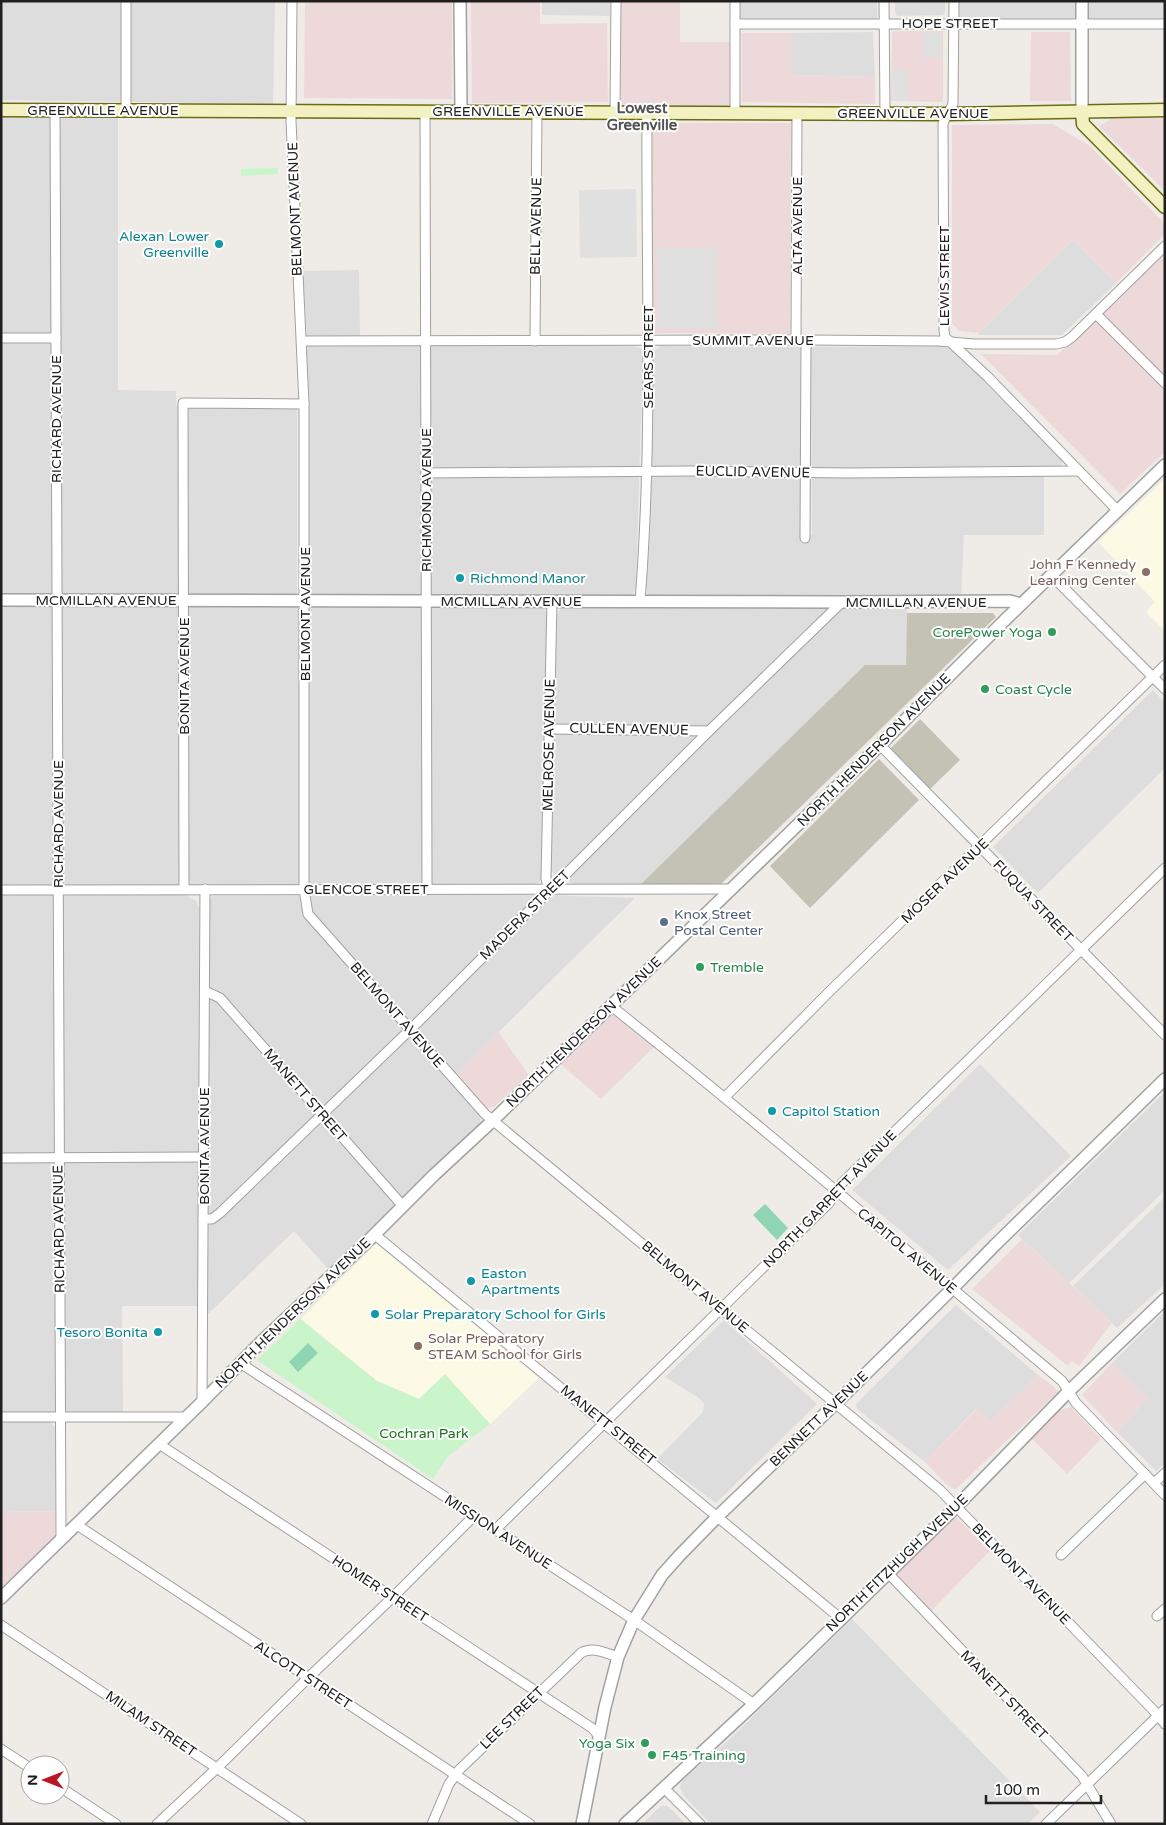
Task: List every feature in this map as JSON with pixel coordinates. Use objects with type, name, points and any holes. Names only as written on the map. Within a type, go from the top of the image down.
[{"type":"main road","name":"GREENVILLE AVENUE","points":[[1,110],[291,112],[461,110],[735,114],[948,114],[1165,110]]},
{"type":"main road","points":[[1082,111],[1083,124],[1165,208]]},
{"type":"street","points":[[126,1],[126,111]]},
{"type":"street","name":"BELMONT AVENUE","points":[[292,1],[291,112],[304,404],[304,889],[308,914],[485,1114],[940,1490],[1162,1712],[1165,1724]]},
{"type":"street","points":[[460,1],[461,110]]},
{"type":"street","points":[[615,112],[616,1]]},
{"type":"street","points":[[735,1],[735,114]]},
{"type":"street","points":[[884,1],[885,113]]},
{"type":"street","name":"LEWIS STREET","points":[[954,1],[953,104],[943,123],[945,337],[1118,511]]},
{"type":"street","points":[[1082,1],[1082,111]]},
{"type":"street","name":"HOPE STREET","points":[[735,24],[1165,24]]},
{"type":"street","name":"RICHARD AVENUE","points":[[55,110],[61,1539]]},
{"type":"street","name":"RICHMOND AVENUE","points":[[424,110],[427,889]]},
{"type":"street","name":"BELL AVENUE","points":[[534,340],[537,111]]},
{"type":"street","name":"SEARS STREET","points":[[640,601],[646,537],[648,472],[647,112]]},
{"type":"street","name":"ALTA AVENUE","points":[[797,113],[806,538]]},
{"type":"street","name":"SUMMIT AVENUE","points":[[302,341],[801,340],[1056,344],[1065,342],[1072,337],[1165,246]]},
{"type":"street","points":[[1096,314],[1165,383]]},
{"type":"street","points":[[1,338],[56,338]]},
{"type":"street","name":"BONITA AVENUE","points":[[184,889],[183,403],[304,404]]},
{"type":"street","name":"NORTH HENDERSON AVENUE","points":[[1,1598],[402,1205],[494,1120],[1165,465]]},
{"type":"street","name":"EUCLID AVENUE","points":[[426,473],[1080,471]]},
{"type":"street","points":[[1052,576],[1165,690]]},
{"type":"street","name":"MCMILLAN AVENUE","points":[[1,600],[1010,601],[1021,604]]},
{"type":"street","name":"MELROSE AVENUE","points":[[549,889],[546,881],[552,601]]},
{"type":"street","name":"MADERA STREET","points":[[203,1219],[212,1219],[220,1213],[542,900],[549,889],[709,730],[842,602]]},
{"type":"street","name":"MOSER AVENUE","points":[[725,1097],[830,991],[1165,665]]},
{"type":"street","name":"CULLEN AVENUE","points":[[549,728],[709,730]]},
{"type":"street","name":"FUQUA STREET","points":[[880,745],[1165,1035]]},
{"type":"street","name":"NORTH GARRETT AVENUE","points":[[495,1530],[830,1203],[842,1184],[1165,868]]},
{"type":"street","name":"BONITA AVENUE","points":[[202,1402],[206,889]]},
{"type":"street","name":"GLENCOE STREET","points":[[1,890],[732,889]]},
{"type":"street","name":"MANETT STREET","points":[[205,991],[220,998],[402,1205]]},
{"type":"street","name":"CAPITOL AVENUE","points":[[610,1005],[725,1097],[1062,1381],[1076,1403],[1165,1494]]},
{"type":"street","name":"BENNETT AVENUE","points":[[582,1824],[608,1691],[618,1658],[634,1620],[662,1575],[718,1516],[836,1404],[995,1244],[1165,1079]]},
{"type":"street","points":[[1,1158],[203,1157]]},
{"type":"street","name":"MANETT STREET","points":[[374,1234],[840,1618]]},
{"type":"street","name":"NORTH FITZHUGH AVENUE","points":[[625,1824],[754,1704],[840,1618],[956,1507],[1069,1391],[1165,1299]]},
{"type":"street","name":"MISSION AVENUE","points":[[240,1363],[634,1620],[754,1704]]},
{"type":"street","points":[[1,1417],[187,1416]]},
{"type":"street","name":"HOMER STREET","points":[[160,1444],[537,1694],[592,1728],[599,1736]]},
{"type":"street","points":[[1154,1483],[1165,1473]]},
{"type":"street","points":[[1061,1555],[1145,1474]]},
{"type":"street","points":[[157,1824],[393,1597],[474,1516]]},
{"type":"street","name":"ALCOTT STREET","points":[[77,1525],[530,1824]]},
{"type":"street","name":"MANETT STREET","points":[[888,1573],[1082,1776],[1111,1824]]},
{"type":"street","points":[[1157,1616],[1165,1609]]},
{"type":"street","name":"MILAM STREET","points":[[1,1625],[301,1824]]},
{"type":"street","name":"LEE STREET","points":[[432,1824],[449,1784],[455,1775],[581,1653],[586,1650],[598,1651],[618,1658]]},
{"type":"street","points":[[1046,1824],[1162,1712]]},
{"type":"street","points":[[1,1749],[20,1761]]},
{"type":"street","points":[[664,1788],[700,1824]]},
{"type":"street","points":[[70,1794],[116,1824]]},
{"type":"street","points":[[585,1811],[590,1824]]},
{"type":"shaded area","points":[[1,1],[275,1],[273,104],[1,100]]},
{"type":"shaded area","points":[[305,1],[452,1],[452,99],[304,98]]},
{"type":"shaded area","points":[[471,1],[540,1],[540,24],[607,23],[608,102],[472,103]]},
{"type":"shaded area","points":[[542,1],[610,1],[610,16],[542,15]]},
{"type":"shaded area","points":[[621,1],[680,1],[680,42],[731,42],[731,101],[727,108],[622,107]]},
{"type":"shaded area","points":[[739,1],[877,1],[877,20],[739,20]]},
{"type":"shaded area","points":[[895,1],[945,1],[945,12],[943,15],[897,16]]},
{"type":"shaded area","points":[[959,1],[1165,1],[1165,20],[959,19]]},
{"type":"shaded area","points":[[892,31],[943,31],[943,102],[891,101]]},
{"type":"shaded area","points":[[873,32],[875,77],[791,75],[791,33]]},
{"type":"shaded area","points":[[1031,32],[1070,32],[1071,101],[1030,101]]},
{"type":"shaded area","points":[[742,33],[791,33],[792,75],[875,77],[875,104],[742,102]]},
{"type":"shaded area","points":[[923,33],[942,33],[942,57],[923,57]]},
{"type":"shaded area","points":[[892,70],[907,70],[907,101],[892,101]]},
{"type":"shaded area","points":[[1,116],[118,116],[118,390],[176,391],[176,405],[297,408],[297,608],[543,606],[548,615],[542,879],[536,885],[1,885]]},
{"type":"shaded area","points":[[1115,117],[1165,118],[1165,191],[1099,126]]},
{"type":"shaded area","points":[[652,123],[791,123],[790,334],[652,333]]},
{"type":"shaded area","points":[[1053,124],[1090,146],[1165,224],[1165,234],[1116,283],[1073,240],[979,333],[959,331],[952,323],[952,125]]},
{"type":"shaded area","points":[[636,189],[637,257],[580,258],[579,190]]},
{"type":"shaded area","points":[[1073,240],[1116,283],[1062,335],[979,335],[979,333]]},
{"type":"shaded area","points":[[657,248],[717,248],[717,328],[657,328]]},
{"type":"shaded area","points":[[1165,254],[1165,452],[1120,494],[981,354],[1057,355]]},
{"type":"shaded area","points":[[359,270],[360,336],[307,336],[303,271]]},
{"type":"shaded area","points":[[307,346],[630,346],[643,350],[636,586],[632,597],[309,594]]},
{"type":"shaded area","points":[[661,346],[800,347],[801,536],[812,535],[811,347],[939,346],[949,348],[957,353],[1062,459],[1060,466],[1044,468],[1044,535],[964,535],[961,596],[648,595],[646,587],[650,533],[651,353]]},
{"type":"shaded area","name":"John F Kennedy Learning Center","points":[[1165,479],[1165,631],[1146,612],[1155,602],[1098,542]]},
{"type":"shaded area","points":[[907,607],[906,665],[865,666],[641,884],[573,884],[551,871],[555,617],[561,608]]},
{"type":"shaded area","points":[[907,613],[993,613],[996,617],[721,884],[641,884],[865,665],[906,665]]},
{"type":"shaded area","points":[[1153,690],[1165,703],[1165,768],[1038,893],[993,847]]},
{"type":"shaded area","points":[[920,719],[960,760],[930,789],[890,749]]},
{"type":"shaded area","points":[[879,759],[919,800],[810,908],[770,866]]},
{"type":"shaded area","points":[[183,894],[196,901],[199,908],[198,1306],[122,1306],[123,1413],[1,1413],[1,895]]},
{"type":"shaded area","points":[[514,894],[635,898],[457,1073],[447,1077],[479,1115],[481,1119],[478,1126],[330,1271],[294,1231],[208,1314],[209,901],[212,896]]},
{"type":"shaded area","points":[[613,1014],[654,1047],[601,1099],[557,1061],[607,1015]]},
{"type":"shaded area","points":[[498,1031],[529,1075],[494,1107],[487,1108],[457,1073]]},
{"type":"shaded area","points":[[980,1064],[1071,1156],[948,1270],[852,1190]]},
{"type":"shaded area","points":[[1165,1092],[1165,1190],[1069,1283],[1018,1235]]},
{"type":"shaded area","points":[[1165,1197],[1165,1284],[1117,1328],[1073,1286]]},
{"type":"shaded area","points":[[1022,1239],[1112,1323],[1079,1366],[1072,1361],[1068,1366],[972,1289]]},
{"type":"shaded area","name":"Solar Preparatory STEAM School for Girls","points":[[376,1244],[539,1378],[490,1424],[445,1375],[419,1399],[377,1381],[301,1319]]},
{"type":"shaded area","points":[[956,1305],[1038,1375],[991,1421],[976,1409],[925,1462],[857,1409],[856,1404]]},
{"type":"shaded area","points":[[1165,1311],[1165,1464],[1156,1471],[1117,1432],[1148,1398],[1113,1362]]},
{"type":"shaded area","points":[[724,1320],[817,1404],[716,1503],[657,1459],[703,1412],[704,1404],[699,1398],[665,1377]]},
{"type":"shaded area","points":[[1113,1362],[1148,1398],[1117,1432],[1082,1395]]},
{"type":"shaded area","points":[[1038,1375],[1058,1392],[955,1490],[944,1482],[925,1462],[977,1409],[991,1420]]},
{"type":"shaded area","points":[[1071,1407],[1101,1439],[1067,1474],[1032,1439],[1059,1410]]},
{"type":"shaded area","points":[[1,1422],[50,1422],[55,1427],[55,1511],[1,1512]]},
{"type":"shaded area","points":[[55,1511],[55,1537],[1,1589],[1,1512]]},
{"type":"shaded area","points":[[955,1516],[990,1551],[931,1611],[896,1575]]},
{"type":"shaded area","points":[[852,1619],[1040,1812],[1028,1824],[711,1824],[684,1796],[680,1787],[682,1780],[732,1737]]},
{"type":"shaded area","points":[[661,1806],[668,1806],[686,1824],[642,1824]]},
{"type":"green space","points":[[278,168],[278,174],[241,176],[241,169]]},
{"type":"green space","points":[[765,1204],[788,1228],[777,1240],[753,1215]]},
{"type":"green space","name":"Cochran Park","points":[[300,1319],[377,1381],[419,1399],[445,1374],[490,1424],[448,1456],[433,1479],[257,1360]]},
{"type":"green space","points":[[308,1343],[318,1353],[298,1372],[289,1362]]},
{"type":"place","name":"Alexan Lower Greenville","points":[[219,244]]},
{"type":"place","name":"John F Kennedy Learning Center","points":[[1146,572]]},
{"type":"place","name":"Richmond Manor","points":[[460,578]]},
{"type":"place","name":"CorePower Yoga","points":[[1052,632]]},
{"type":"place","name":"Coast Cycle","points":[[985,689]]},
{"type":"place","name":"Knox Street Postal Center","points":[[664,922]]},
{"type":"place","name":"Tremble","points":[[700,967]]},
{"type":"place","name":"Capitol Station","points":[[772,1111]]},
{"type":"place","name":"Easton Apartments","points":[[471,1281]]},
{"type":"place","name":"Solar Preparatory School for Girls","points":[[375,1314]]},
{"type":"place","name":"Tesoro Bonita","points":[[158,1332]]},
{"type":"place","name":"Solar Preparatory STEAM School for Girls","points":[[418,1346]]},
{"type":"place","name":"Yoga Six","points":[[645,1743]]},
{"type":"place","name":"F45 Training","points":[[652,1755]]},
{"type":"district","name":"Lowest Greenville","points":[[642,116]]}]
